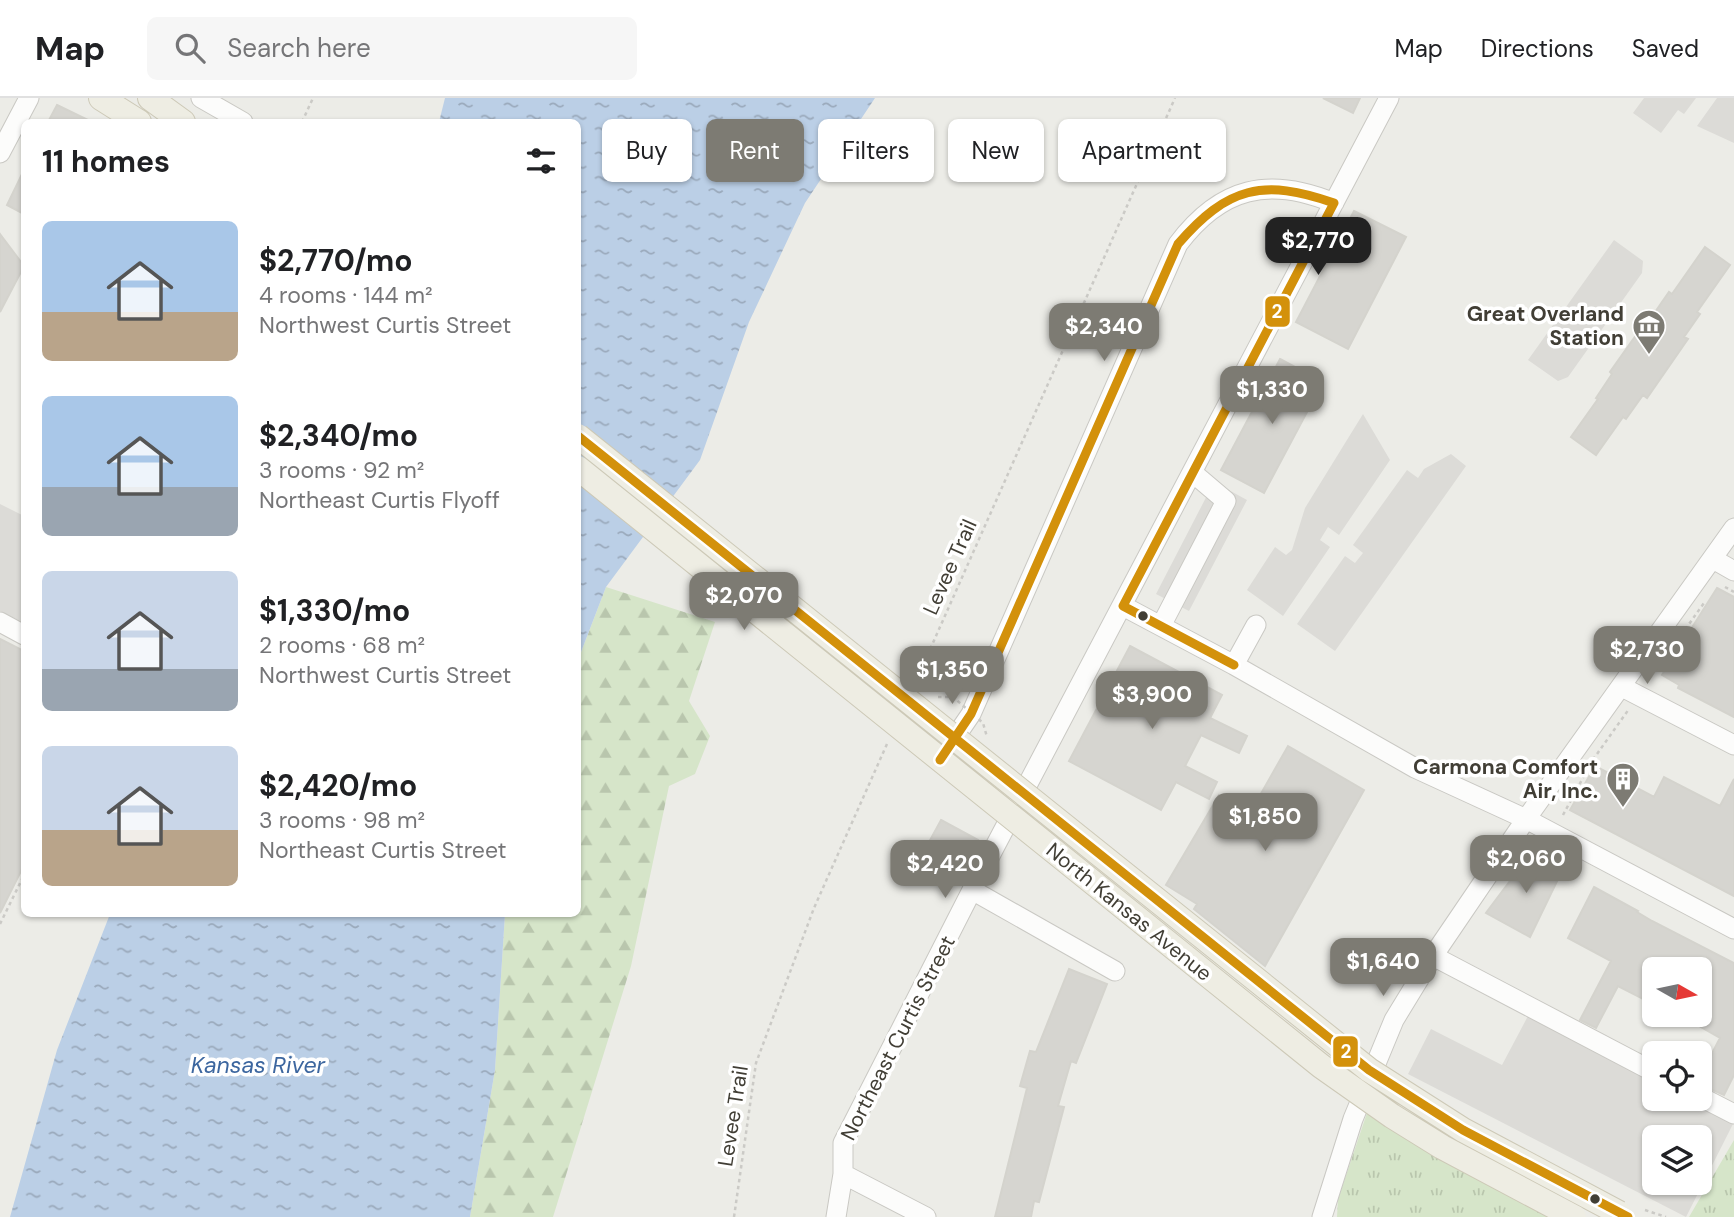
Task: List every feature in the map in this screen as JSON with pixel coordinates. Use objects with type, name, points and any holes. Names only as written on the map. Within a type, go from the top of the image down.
[{"type":"main road","points":[[101,98],[134,119]]},
{"type":"main road","points":[[150,98],[179,119]]},
{"type":"main road","name":"North Kansas Avenue","points":[[581,438],[1369,1070],[1463,1130],[1631,1213]]},
{"type":"main road","name":"North Kansas Avenue","points":[[581,470],[1331,1073],[1442,1147],[1574,1217]]},
{"type":"street","points":[[0,153],[29,98]]},
{"type":"street","points":[[201,98],[238,119]]},
{"type":"street","name":"Northeast Curtis Street","points":[[836,1217],[843,1174],[843,1143],[972,890],[1389,98]]},
{"type":"street","points":[[940,760],[971,714],[1178,244],[1201,217],[1216,206],[1250,191],[1279,187],[1297,190],[1334,203]]},
{"type":"street","points":[[1161,626],[1226,501],[1193,473]]},
{"type":"street","points":[[1322,1217],[1349,1130],[1394,1020],[1433,956],[1526,820],[1734,528]]},
{"type":"street","points":[[1713,559],[1734,570]]},
{"type":"street","points":[[1123,606],[1234,664],[1415,768],[1526,820],[1734,929]]},
{"type":"street","points":[[0,622],[21,633]]},
{"type":"street","points":[[1234,664],[1256,625]]},
{"type":"street","points":[[1622,687],[1734,745]]},
{"type":"street","points":[[972,890],[1115,971]]},
{"type":"street","points":[[1433,956],[1642,1066]]},
{"type":"street","points":[[1712,1103],[1734,1114]]},
{"type":"street","points":[[843,1174],[926,1217]]},
{"type":"path","points":[[303,119],[313,98]]},
{"type":"path","name":"Levee Trail","points":[[915,682],[1175,98]]},
{"type":"path","name":"Levee Trail","points":[[734,1217],[756,1063],[814,908],[886,745]]},
{"type":"path","points":[[0,924],[21,881]]},
{"type":"path","points":[[1631,1213],[1666,1217]]},
{"type":"green space","points":[[606,587],[715,622],[689,701],[710,736],[695,774],[669,786],[631,966],[553,1217],[470,1217],[495,1070],[505,917],[581,917],[581,652]]},
{"type":"green space","points":[[1368,1110],[1550,1217],[1337,1217],[1338,1199]]},
{"type":"green space","points":[[1734,1140],[1734,1217],[1689,1217],[1702,1195],[1712,1195],[1712,1178]]},
{"type":"shaded area","points":[[1644,98],[1696,98],[1684,114],[1678,110],[1661,133],[1633,113]]},
{"type":"shaded area","points":[[1717,98],[1734,98],[1734,143],[1697,126]]},
{"type":"shaded area","points":[[1614,240],[1643,261],[1642,273],[1568,377],[1558,381],[1528,360]]},
{"type":"shaded area","points":[[1363,414],[1390,460],[1339,535],[1328,527],[1320,540],[1330,547],[1283,616],[1247,590],[1275,547],[1286,555],[1292,550],[1305,508]]},
{"type":"shaded area","points":[[1451,454],[1466,466],[1335,651],[1297,624],[1345,556],[1355,563],[1363,553],[1353,545],[1407,470],[1418,478],[1424,469]]},
{"type":"shaded area","points":[[1214,482],[1247,500],[1189,611],[1156,594]]},
{"type":"shaded area","points":[[0,504],[21,514],[21,622],[0,611]]},
{"type":"shaded area","points":[[1528,1016],[1642,1075],[1642,1111],[1712,1111],[1734,1122],[1712,1166],[1712,1125],[1642,1125],[1642,1194],[1408,1074],[1431,1029],[1502,1065]]},
{"type":"shaded area","points":[[1643,1195],[1697,1195],[1686,1217]]},
{"type":"water","points":[[445,98],[875,98],[861,119],[818,119],[819,182],[805,203],[749,322],[700,460],[606,587],[581,652],[581,119],[440,119]]},
{"type":"water","name":"Kansas River","points":[[109,917],[505,917],[495,1070],[470,1217],[10,1217],[57,1050]]},
{"type":"building","points":[[1323,98],[1360,98],[1353,113]]},
{"type":"building","points":[[57,105],[86,119],[50,119]]},
{"type":"building","points":[[21,176],[21,212],[7,205]]},
{"type":"building","points":[[1354,211],[1406,237],[1348,349],[1296,322]]},
{"type":"building","points":[[0,234],[21,262],[21,272],[0,312]]},
{"type":"building","name":"Great Overland Station","points":[[1705,247],[1730,265],[1697,312],[1700,314],[1684,337],[1688,339],[1647,398],[1643,395],[1626,419],[1623,417],[1596,455],[1571,437],[1598,399],[1596,398],[1612,374],[1610,372],[1651,314],[1653,315],[1669,292],[1672,294]]},
{"type":"building","points":[[1280,359],[1323,382],[1264,493],[1221,470]]},
{"type":"building","points":[[1717,588],[1734,597],[1734,717],[1678,688],[1679,685],[1662,675]]},
{"type":"building","points":[[0,639],[21,650],[21,871],[0,913]]},
{"type":"building","points":[[1130,646],[1222,695],[1210,718],[1247,736],[1239,753],[1201,735],[1185,766],[1217,782],[1209,799],[1176,782],[1161,810],[1069,761]]},
{"type":"building","points":[[1288,746],[1364,790],[1265,966],[1194,909],[1197,904],[1166,885],[1219,795],[1250,813]]},
{"type":"building","points":[[1595,766],[1654,797],[1664,777],[1720,806],[1734,779],[1734,896],[1570,810]]},
{"type":"building","points":[[941,820],[978,840],[966,862],[929,842]]},
{"type":"building","points":[[1531,853],[1562,871],[1530,937],[1486,913]]},
{"type":"building","points":[[1594,887],[1652,921],[1734,963],[1734,1075],[1724,1095],[1712,1090],[1712,1053],[1720,1038],[1701,1027],[1712,1027],[1712,957],[1642,957],[1642,998],[1618,986],[1596,1028],[1580,1020],[1611,961],[1568,938]]},
{"type":"building","points":[[1069,969],[1107,984],[1076,1063],[1071,1061],[1058,1106],[1064,1107],[1039,1202],[1034,1201],[1031,1217],[995,1217],[1027,1088],[1020,1086],[1030,1051],[1036,1052]]},
{"type":"transit line","name":"2","points":[[940,760],[971,714],[1178,244],[1213,210],[1230,199],[1248,193],[1287,191],[1334,203]]},
{"type":"transit line","name":"2","points":[[1123,606],[1334,203]]},
{"type":"transit line","name":"2","points":[[581,438],[1369,1070],[1463,1130],[1628,1217]]},
{"type":"transit line","name":"2","points":[[1123,606],[1234,665]]},
{"type":"place","name":"Great Overland Station","points":[[1649,356]]},
{"type":"place","name":"Carmona Comfort Air, Inc.","points":[[1623,809]]}]
